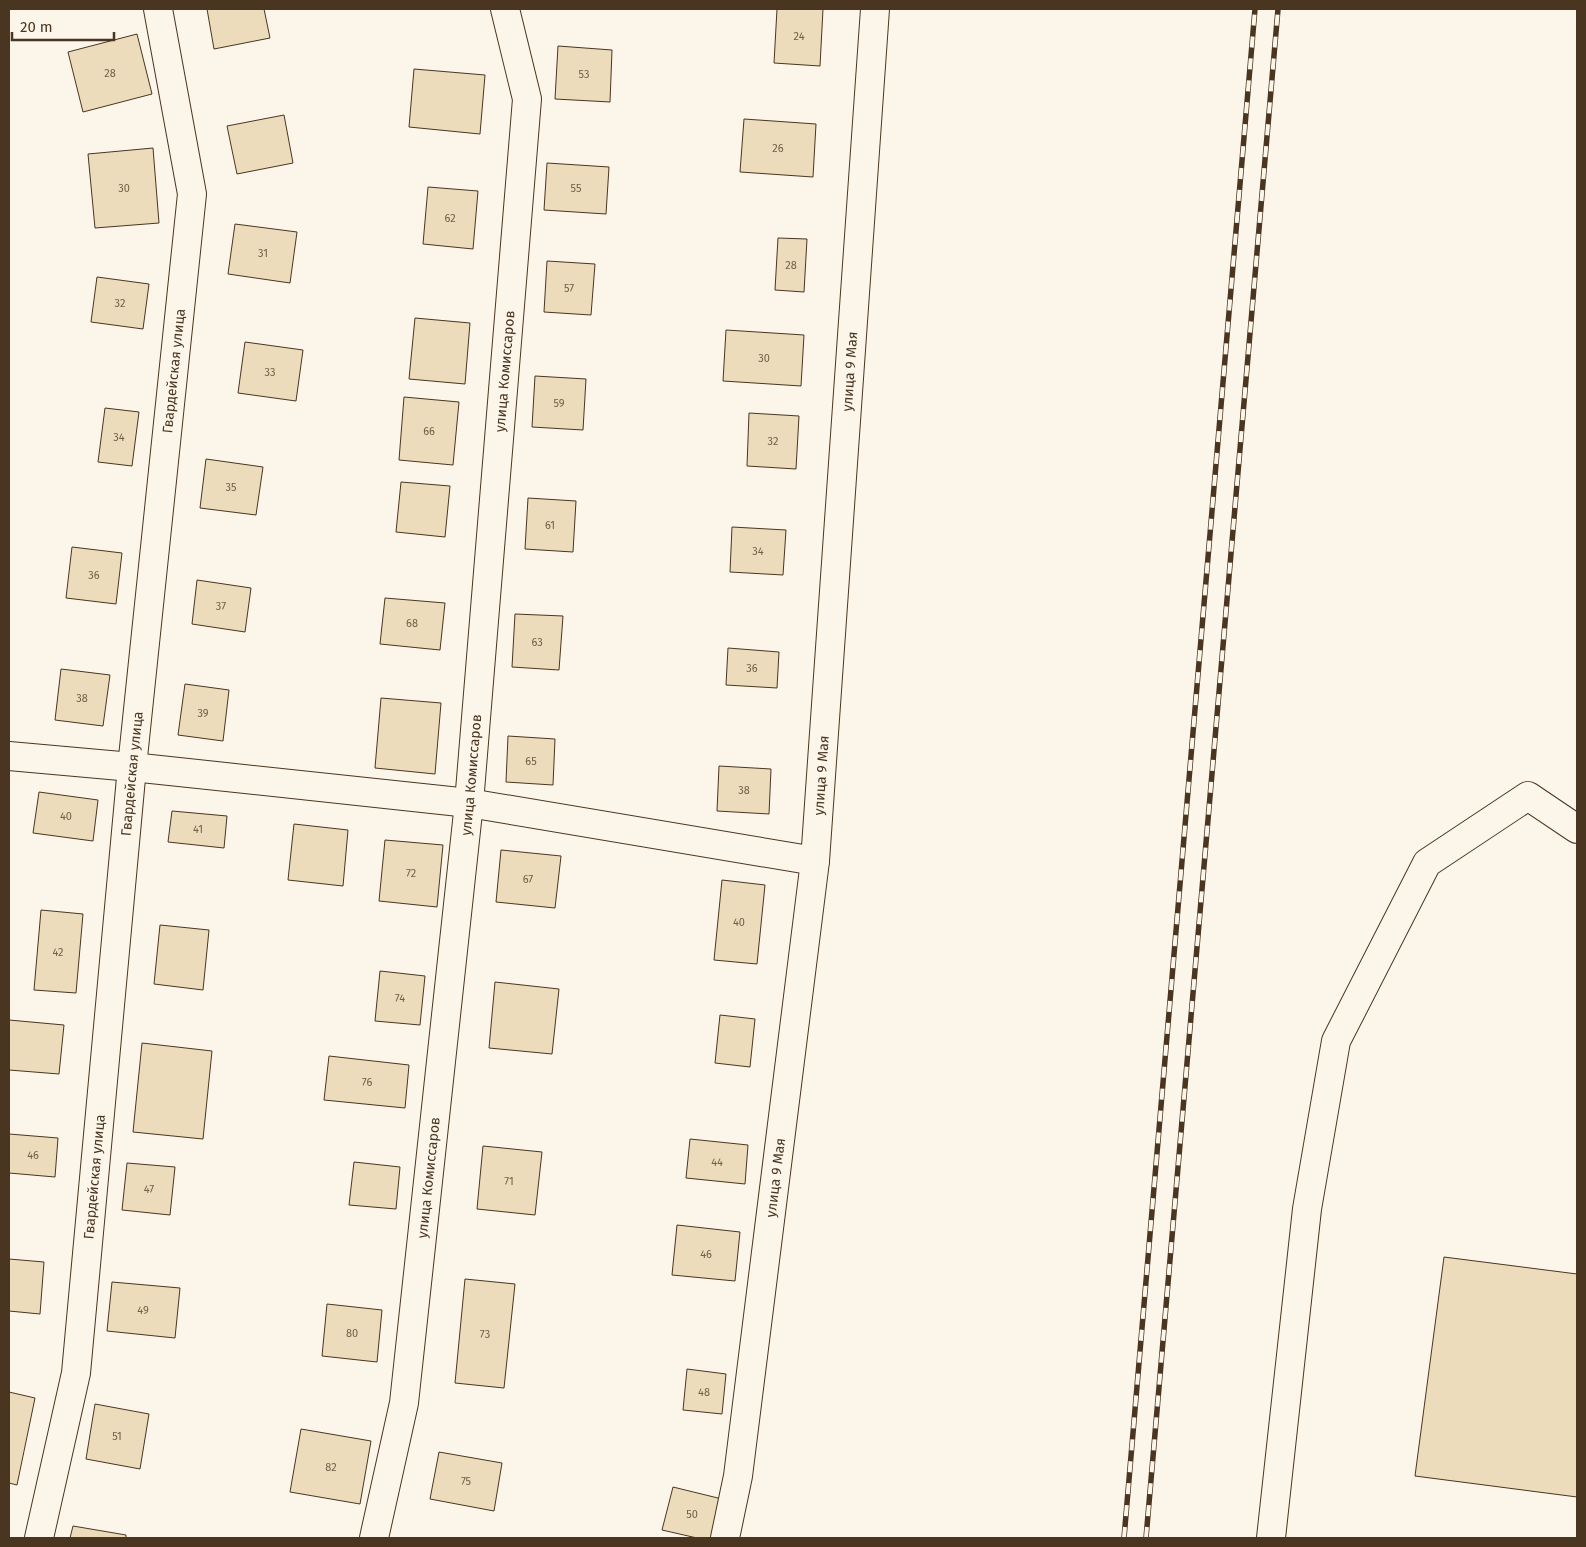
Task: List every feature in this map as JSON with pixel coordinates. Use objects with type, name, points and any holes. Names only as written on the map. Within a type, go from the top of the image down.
[{"type":"street","name":"Гвардейская улица","points":[[39,1538],[76,1373],[132,767],[192,194],[158,9]]},
{"type":"street","name":"улица Комиссаров","points":[[374,1538],[404,1403],[469,803],[527,99],[505,9]]},
{"type":"street","name":"улица 9 Мая","points":[[725,1538],[738,1476],[815,861],[875,9]]},
{"type":"street","points":[[9,756],[132,767],[469,803],[815,861]]},
{"type":"street","points":[[1271,1538],[1307,1209],[1336,1041],[1427,863],[1528,796],[1577,829]]},
{"type":"building","points":[[207,9],[264,9],[270,38],[214,49]]},
{"type":"building","points":[[777,9],[823,9],[820,66],[774,63]]},
{"type":"building","points":[[137,34],[152,94],[83,112],[68,52]]},
{"type":"building","points":[[558,46],[612,50],[610,102],[555,99]]},
{"type":"building","points":[[414,69],[485,75],[480,134],[409,127]]},
{"type":"building","points":[[284,115],[293,163],[237,174],[227,126]]},
{"type":"building","points":[[744,119],[816,124],[813,177],[740,172]]},
{"type":"building","points":[[153,148],[159,223],[95,228],[88,154]]},
{"type":"building","points":[[547,163],[609,167],[606,214],[544,210]]},
{"type":"building","points":[[428,187],[478,191],[473,249],[423,244]]},
{"type":"building","points":[[235,224],[297,232],[290,283],[228,274]]},
{"type":"building","points":[[778,238],[807,239],[804,292],[775,290]]},
{"type":"building","points":[[547,261],[595,264],[591,315],[544,312]]},
{"type":"building","points":[[97,277],[149,284],[143,329],[91,322]]},
{"type":"building","points":[[415,318],[470,323],[465,384],[409,379]]},
{"type":"building","points":[[726,330],[804,335],[801,386],[723,381]]},
{"type":"building","points":[[245,342],[303,350],[296,401],[238,393]]},
{"type":"building","points":[[535,376],[586,379],[583,430],[532,427]]},
{"type":"building","points":[[404,397],[459,402],[453,465],[399,460]]},
{"type":"building","points":[[105,408],[139,412],[132,466],[98,462]]},
{"type":"building","points":[[749,413],[799,416],[796,469],[747,466]]},
{"type":"building","points":[[206,459],[263,467],[256,515],[200,508]]},
{"type":"building","points":[[401,482],[450,486],[445,537],[396,532]]},
{"type":"building","points":[[528,498],[576,501],[573,552],[525,549]]},
{"type":"building","points":[[732,527],[786,530],[783,575],[730,572]]},
{"type":"building","points":[[72,547],[122,553],[116,604],[66,598]]},
{"type":"building","points":[[197,580],[251,588],[245,632],[192,624]]},
{"type":"building","points":[[385,598],[445,603],[440,650],[380,644]]},
{"type":"building","points":[[515,614],[563,616],[559,670],[512,667]]},
{"type":"building","points":[[728,648],[779,652],[777,688],[726,685]]},
{"type":"building","points":[[61,669],[110,675],[103,726],[55,720]]},
{"type":"building","points":[[185,684],[229,690],[223,741],[178,735]]},
{"type":"building","points":[[381,698],[441,703],[435,774],[375,768]]},
{"type":"building","points":[[508,736],[555,739],[553,785],[506,782]]},
{"type":"building","points":[[719,766],[771,769],[769,814],[717,811]]},
{"type":"building","points":[[39,792],[98,800],[93,841],[33,833]]},
{"type":"building","points":[[172,811],[227,816],[224,848],[168,842]]},
{"type":"building","points":[[294,824],[348,830],[343,886],[288,880]]},
{"type":"building","points":[[385,840],[443,845],[437,907],[379,901]]},
{"type":"building","points":[[501,850],[561,856],[555,908],[496,902]]},
{"type":"building","points":[[722,880],[765,885],[757,964],[714,960]]},
{"type":"building","points":[[41,910],[83,914],[76,993],[34,990]]},
{"type":"building","points":[[160,925],[209,930],[203,990],[154,984]]},
{"type":"building","points":[[380,971],[425,976],[420,1025],[375,1021]]},
{"type":"building","points":[[495,982],[559,989],[552,1054],[489,1048]]},
{"type":"building","points":[[720,1015],[755,1019],[750,1067],[715,1063]]},
{"type":"building","points":[[9,1020],[64,1025],[59,1074],[9,1070]]},
{"type":"building","points":[[142,1043],[212,1051],[203,1139],[133,1132]]},
{"type":"building","points":[[329,1056],[409,1065],[405,1108],[324,1100]]},
{"type":"building","points":[[9,1134],[58,1138],[55,1177],[9,1173]]},
{"type":"building","points":[[690,1139],[748,1145],[745,1184],[686,1178]]},
{"type":"building","points":[[483,1146],[542,1152],[535,1215],[477,1209]]},
{"type":"building","points":[[354,1162],[400,1167],[396,1209],[349,1205]]},
{"type":"building","points":[[127,1163],[175,1167],[170,1215],[122,1210]]},
{"type":"building","points":[[677,1225],[740,1232],[735,1281],[672,1275]]},
{"type":"building","points":[[1444,1257],[1577,1274],[1577,1497],[1415,1476]]},
{"type":"building","points":[[9,1259],[44,1262],[40,1314],[9,1311]]},
{"type":"building","points":[[465,1279],[515,1284],[504,1388],[455,1383]]},
{"type":"building","points":[[112,1282],[180,1288],[175,1338],[107,1331]]},
{"type":"building","points":[[327,1304],[382,1310],[377,1362],[322,1356]]},
{"type":"building","points":[[687,1369],[726,1374],[722,1414],[683,1410]]},
{"type":"building","points":[[9,1392],[35,1398],[17,1485],[9,1483]]},
{"type":"building","points":[[95,1404],[149,1414],[140,1469],[86,1459]]},
{"type":"building","points":[[301,1429],[371,1441],[360,1504],[290,1492]]},
{"type":"building","points":[[439,1452],[502,1463],[494,1511],[430,1499]]},
{"type":"building","points":[[673,1487],[722,1499],[712,1538],[697,1538],[662,1530]]},
{"type":"building","points":[[73,1526],[126,1535],[126,1538],[70,1538]]},
{"type":"railway","points":[[1124,1538],[1255,9]]},
{"type":"railway","points":[[1146,1538],[1278,9]]}]
